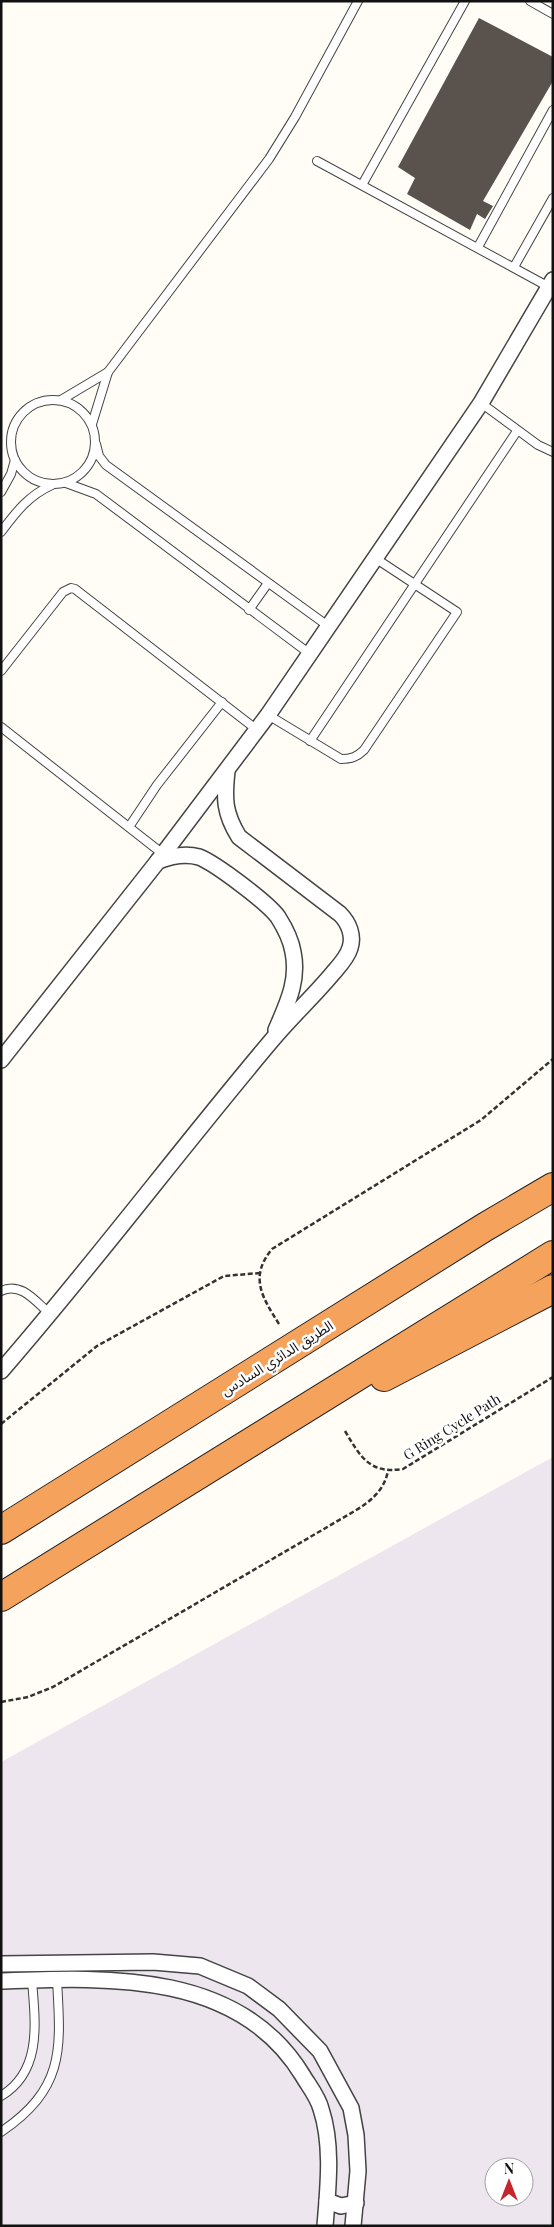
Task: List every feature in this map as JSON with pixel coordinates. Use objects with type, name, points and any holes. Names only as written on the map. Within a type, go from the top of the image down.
[{"type":"highway","points":[[485,1227],[553,1170]]},
{"type":"highway","name":"الطريق الدائري السادس","points":[[1,1530],[485,1227],[553,1187]]},
{"type":"highway","points":[[1,1597],[553,1255]]},
{"type":"highway","points":[[244,1447],[416,1362],[553,1289]]},
{"type":"street","points":[[1,1060],[160,858],[268,715],[481,403],[551,283]]},
{"type":"street","points":[[1,1371],[50,1314],[273,1038],[317,992],[345,959],[350,948],[352,938],[349,927],[340,914],[240,837],[229,821],[225,804],[227,770]]},
{"type":"street","points":[[160,858],[185,855],[199,858],[212,864],[270,908],[278,918],[292,946],[294,978],[292,990],[273,1038]]},
{"type":"street","points":[[1,1964],[153,1962],[200,1966],[248,1986],[279,2009],[320,2051],[351,2108],[356,2135],[358,2171],[353,2226]]},
{"type":"street","points":[[31,1963],[32,1980]]},
{"type":"street","points":[[56,1963],[57,1980]]},
{"type":"street","points":[[1,1981],[57,1980],[150,1983],[197,1993],[248,2016],[273,2037],[292,2057],[321,2107],[328,2138],[325,2226]]},
{"type":"street","points":[[327,2200],[341,2206],[356,2203]]},
{"type":"lane","points":[[92,424],[108,372],[269,159],[303,103],[358,1]]},
{"type":"lane","points":[[362,185],[465,1]]},
{"type":"lane","points":[[530,1],[553,14]]},
{"type":"lane","points":[[478,247],[553,110]]},
{"type":"lane","points":[[317,161],[478,247],[528,277],[551,283]]},
{"type":"lane","points":[[514,267],[553,198]]},
{"type":"lane","points":[[96,444],[94,454],[87,468],[76,478],[66,483],[42,483],[26,474],[15,460],[11,440],[12,430],[23,412],[40,402],[61,400],[108,372]]},
{"type":"lane","points":[[61,400],[80,408],[92,424],[99,456],[106,465],[328,626]]},
{"type":"lane","points":[[481,403],[517,431],[538,445],[553,452]]},
{"type":"lane","points":[[310,741],[517,431]]},
{"type":"lane","points":[[1,492],[11,474],[15,460]]},
{"type":"lane","points":[[66,483],[96,494],[310,654]]},
{"type":"lane","points":[[1,532],[23,504],[33,495],[52,484]]},
{"type":"lane","points":[[268,715],[341,759],[350,759],[358,756],[456,612],[375,558]]},
{"type":"lane","points":[[249,610],[268,583]]},
{"type":"lane","points":[[1,670],[64,592],[70,588],[79,592],[256,729]]},
{"type":"lane","points":[[129,827],[157,785],[222,702]]},
{"type":"lane","points":[[1,727],[129,827],[160,858]]},
{"type":"lane","points":[[1,1291],[10,1288],[21,1290],[50,1314]]},
{"type":"lane","points":[[1,2096],[18,2082],[28,2068],[33,2052],[35,2035],[32,1980]]},
{"type":"lane","points":[[1,2132],[28,2112],[42,2095],[52,2076],[58,2055],[60,2031],[57,1980]]},
{"type":"path","points":[[279,1324],[262,1295],[259,1284],[263,1260],[272,1248],[481,1120],[553,1059]]},
{"type":"path","points":[[1,1424],[97,1346],[224,1276],[260,1273]]},
{"type":"path","name":"G Ring Cycle Path","points":[[388,1471],[404,1469],[553,1378]]},
{"type":"path","points":[[1,1702],[28,1697],[53,1687],[353,1512],[377,1495],[386,1483],[388,1471],[376,1468],[366,1461],[356,1451],[345,1431]]},
{"type":"shaded area","points":[[553,1457],[553,2226],[1,2226],[1,1762]]},
{"type":"building","points":[[479,18],[553,57],[553,81],[483,201],[493,206],[485,219],[477,214],[470,230],[407,194],[415,178],[398,167]]}]
